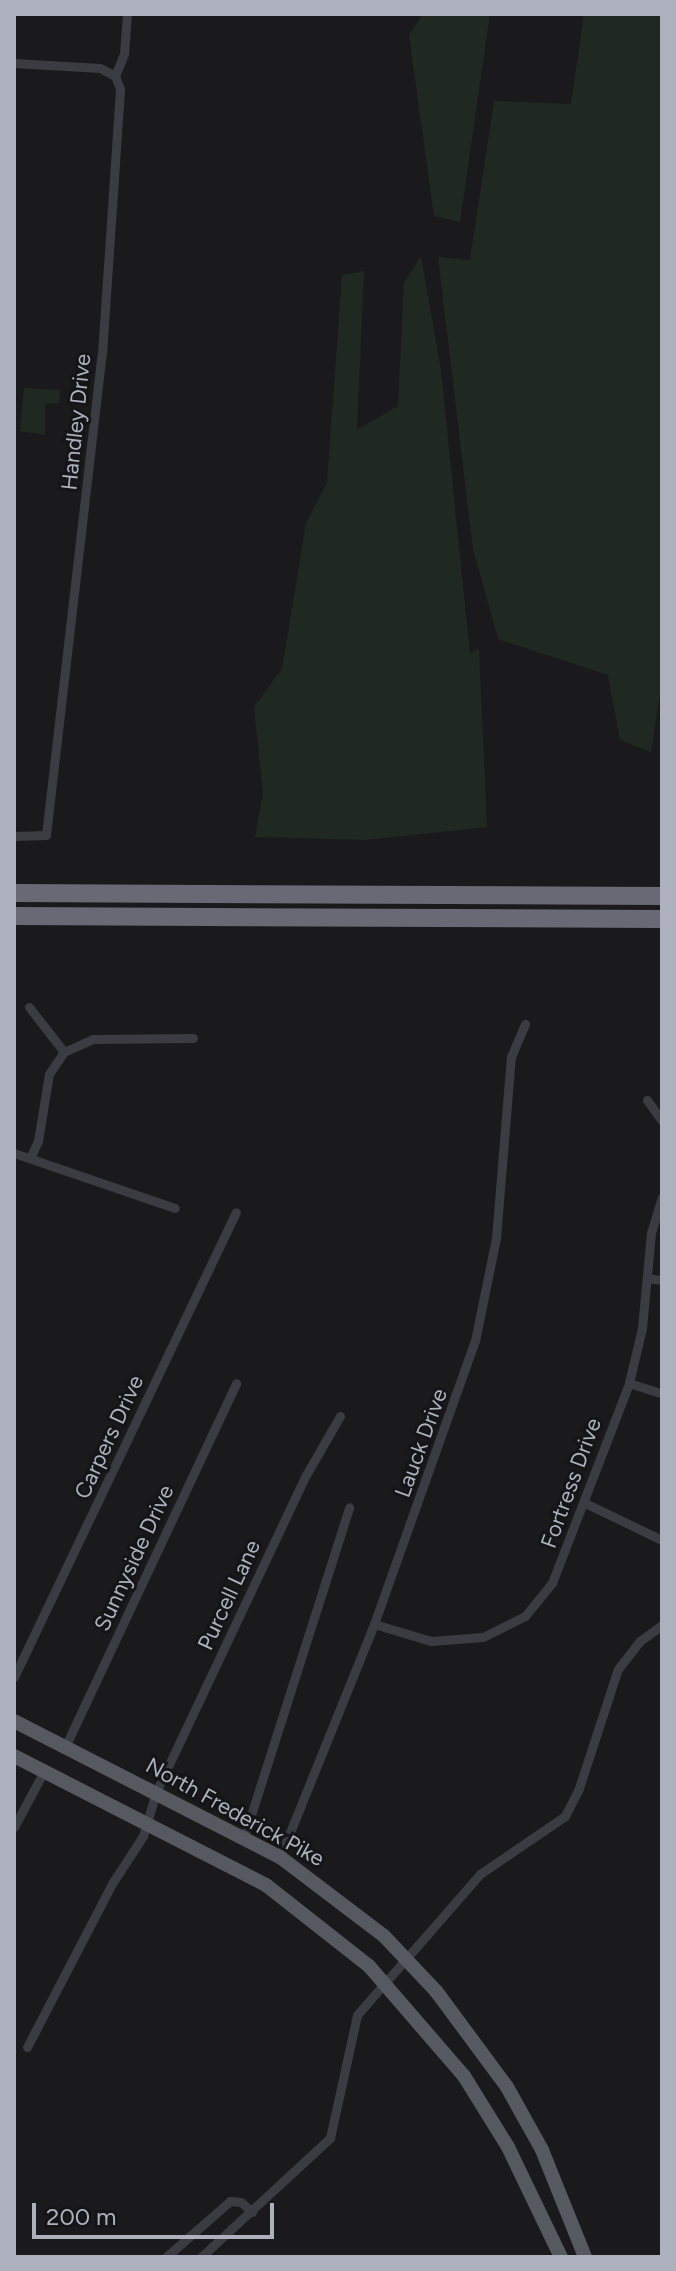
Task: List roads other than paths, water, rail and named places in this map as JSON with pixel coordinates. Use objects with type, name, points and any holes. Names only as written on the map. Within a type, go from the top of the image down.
[{"type":"highway","points":[[14,893],[662,896]]},
{"type":"highway","points":[[14,916],[662,919]]},
{"type":"main road","name":"North Frederick Pike","points":[[14,1721],[280,1857],[332,1893],[408,1960],[507,2087],[542,2150],[585,2257]]},
{"type":"main road","points":[[14,1756],[289,1900],[387,1983],[443,2048],[486,2110],[561,2257]]},
{"type":"street","name":"Handley Drive","points":[[14,836],[46,835],[102,354],[120,89],[115,76],[124,54],[127,14]]},
{"type":"street","points":[[14,63],[100,68],[115,76]]},
{"type":"street","points":[[29,1007],[64,1052]]},
{"type":"street","name":"Lauck Drive","points":[[280,1857],[374,1624],[479,1327],[496,1238],[511,1057],[525,1024]]},
{"type":"street","points":[[30,1158],[38,1141],[49,1074],[64,1052],[93,1039],[193,1038]]},
{"type":"street","points":[[647,1100],[662,1121]]},
{"type":"street","points":[[14,1153],[175,1208]]},
{"type":"street","name":"Fortress Drive","points":[[374,1624],[449,1642],[483,1637],[513,1624],[552,1583],[629,1383],[642,1328],[651,1233],[662,1198]]},
{"type":"street","name":"Carpers Drive","points":[[14,1677],[236,1212]]},
{"type":"street","points":[[647,1278],[662,1280]]},
{"type":"street","name":"Sunnyside Drive","points":[[65,1747],[236,1383]]},
{"type":"street","points":[[629,1383],[662,1394]]},
{"type":"street","name":"Purcell Lane","points":[[27,2047],[147,1823],[156,1792],[306,1475],[340,1416]]},
{"type":"street","points":[[585,1503],[662,1540]]},
{"type":"street","points":[[244,1837],[349,1507]]},
{"type":"street","points":[[208,2255],[330,2138],[352,2029],[363,2007],[408,1960],[480,1874],[565,1816],[579,1788],[618,1669],[640,1641],[662,1625]]},
{"type":"street","points":[[14,1827],[44,1771]]},
{"type":"street","points":[[166,2257],[230,2201],[241,2202],[252,2212]]}]
